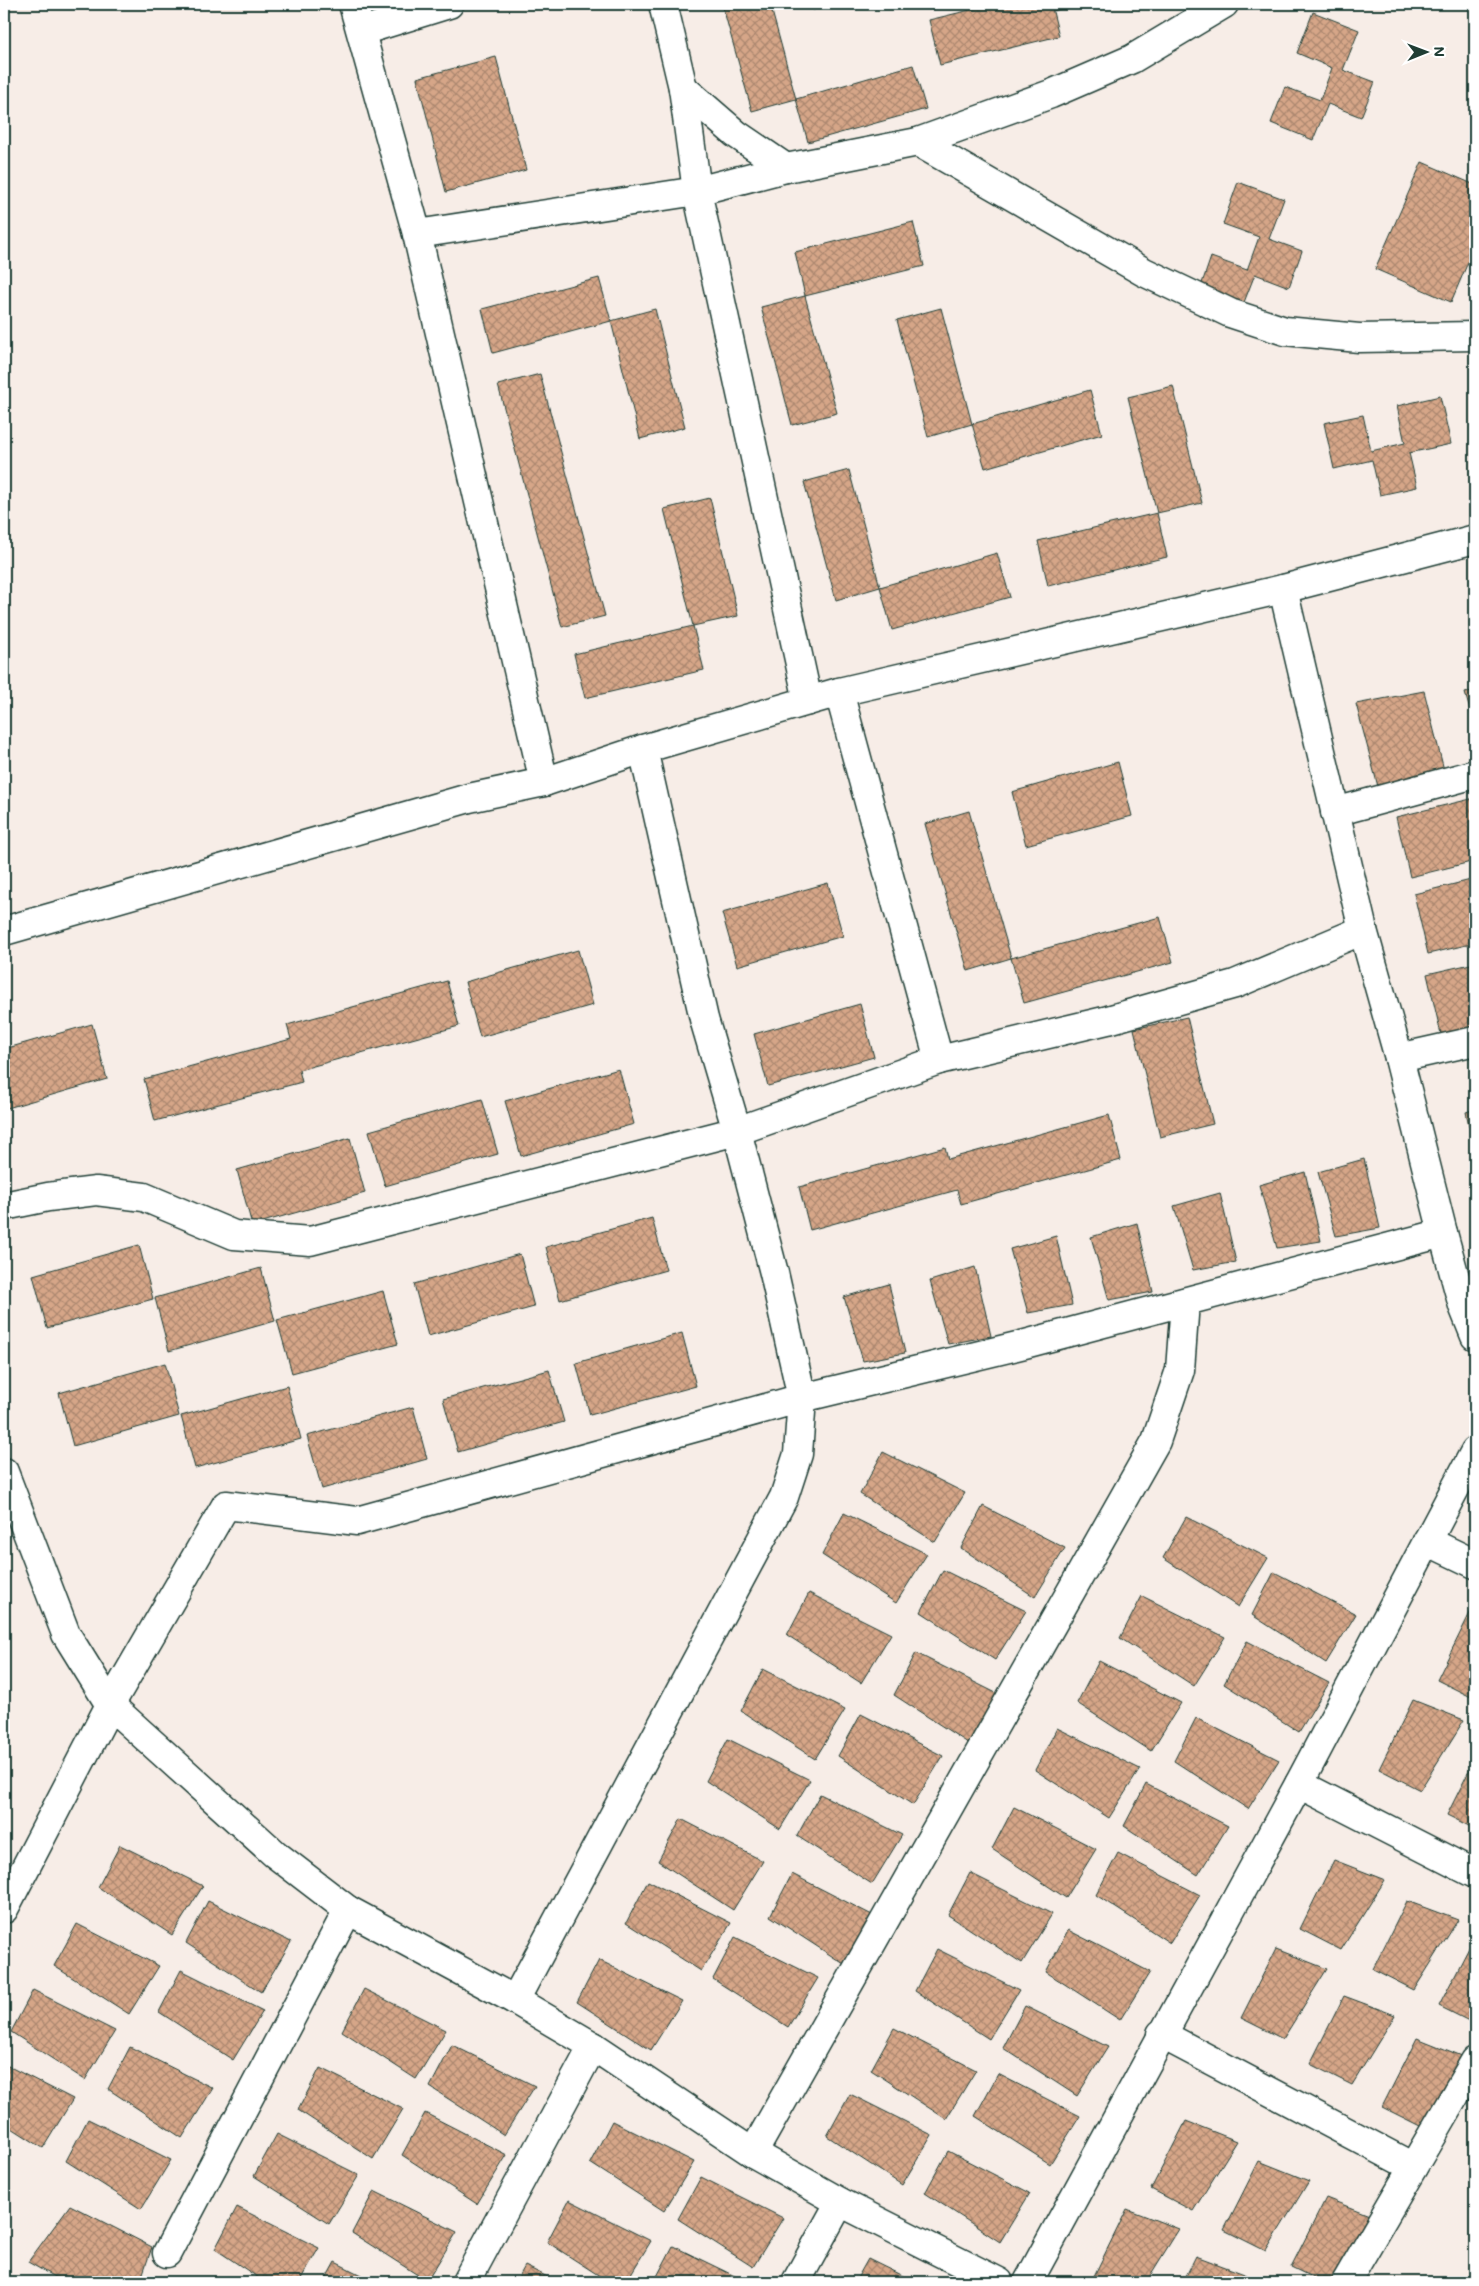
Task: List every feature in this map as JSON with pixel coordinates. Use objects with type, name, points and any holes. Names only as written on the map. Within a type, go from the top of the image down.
[{"type":"street","points":[[353,4],[417,234],[544,782]]},
{"type":"street","points":[[362,31],[449,4]]},
{"type":"street","points":[[663,4],[683,88],[697,191],[808,701]]},
{"type":"street","points":[[417,234],[697,191],[786,168],[918,142],[1052,94],[1132,59],[1224,4]]},
{"type":"street","points":[[683,88],[736,134],[786,168]]},
{"type":"street","points":[[918,142],[1144,272],[1230,313],[1285,331],[1359,338],[1475,336]]},
{"type":"street","points":[[4,931],[469,798],[544,782],[642,748],[838,692],[1283,589],[1475,539]]},
{"type":"street","points":[[1283,589],[1363,930],[1399,1058],[1442,1233],[1463,1306],[1475,1336]]},
{"type":"street","points":[[838,692],[939,1060]]},
{"type":"street","points":[[515,2000],[784,1497],[798,1454],[802,1398],[774,1273],[737,1131],[704,1019],[642,748]]},
{"type":"street","points":[[1336,812],[1475,774]]},
{"type":"street","points":[[4,1206],[48,1197],[96,1191],[144,1197],[234,1234],[310,1241],[737,1131],[939,1060],[1108,1020],[1235,984],[1363,930]]},
{"type":"street","points":[[1399,1058],[1475,1041]]},
{"type":"street","points":[[4,1909],[110,1705],[226,1505],[357,1521],[802,1398],[1025,1344],[1442,1233]]},
{"type":"street","points":[[753,2153],[1156,1441],[1180,1370],[1185,1302]]},
{"type":"street","points":[[1028,2282],[1161,2034],[1299,1784],[1475,1451]]},
{"type":"street","points":[[4,1472],[66,1634],[110,1705],[275,1854],[348,1910],[515,2000],[593,2046],[753,2153],[840,2202],[999,2282]]},
{"type":"street","points":[[1427,1541],[1475,1564]]},
{"type":"street","points":[[1299,1784],[1475,1874]]},
{"type":"street","points":[[167,2253],[348,1910]]},
{"type":"street","points":[[1161,2034],[1413,2167]]},
{"type":"street","points":[[466,2282],[593,2046]]},
{"type":"street","points":[[1346,2282],[1475,2061]]},
{"type":"street","points":[[796,2282],[840,2202]]},
{"type":"building","points":[[722,4],[770,4],[796,99],[752,111]]},
{"type":"building","points":[[812,4],[839,4],[813,10]]},
{"type":"building","points":[[995,4],[1051,4],[1059,36],[940,65],[929,20]]},
{"type":"building","points":[[1051,4],[1078,4],[1053,11]]},
{"type":"building","points":[[1313,12],[1359,30],[1343,70],[1375,82],[1361,117],[1328,104],[1313,140],[1271,123],[1285,87],[1320,100],[1332,68],[1297,53]]},
{"type":"building","points":[[496,57],[526,170],[446,192],[417,78]]},
{"type":"building","points":[[913,65],[926,109],[808,142],[796,99]]},
{"type":"building","points":[[1422,162],[1475,185],[1475,246],[1451,302],[1375,269]]},
{"type":"building","points":[[1238,182],[1284,199],[1269,239],[1302,251],[1289,287],[1255,274],[1241,310],[1198,295],[1211,257],[1247,270],[1259,237],[1223,224]]},
{"type":"building","points":[[913,222],[924,266],[805,296],[795,252]]},
{"type":"building","points":[[599,278],[611,321],[493,353],[482,309]]},
{"type":"building","points":[[805,296],[837,413],[792,425],[761,307]]},
{"type":"building","points":[[941,308],[972,424],[928,437],[897,320]]},
{"type":"building","points":[[655,309],[685,427],[640,439],[611,321]]},
{"type":"building","points":[[540,374],[605,616],[562,627],[498,385]]},
{"type":"building","points":[[1173,386],[1202,503],[1157,513],[1128,397]]},
{"type":"building","points":[[1090,390],[1102,434],[985,468],[972,424]]},
{"type":"building","points":[[1440,396],[1451,444],[1409,453],[1417,487],[1380,495],[1372,460],[1334,469],[1324,423],[1363,415],[1371,451],[1405,443],[1397,406]]},
{"type":"building","points":[[849,470],[880,587],[836,600],[804,482]]},
{"type":"building","points":[[710,498],[738,616],[693,626],[664,509]]},
{"type":"building","points":[[1157,513],[1167,557],[1048,586],[1038,541]]},
{"type":"building","points":[[997,553],[1010,597],[892,630],[880,587]]},
{"type":"building","points":[[693,626],[704,670],[585,698],[574,654]]},
{"type":"building","points":[[1475,690],[1475,728],[1465,693]]},
{"type":"building","points":[[1424,691],[1446,778],[1380,794],[1356,704]]},
{"type":"building","points":[[1118,762],[1132,816],[1026,845],[1012,792]]},
{"type":"building","points":[[1475,798],[1475,861],[1410,877],[1396,817]]},
{"type":"building","points":[[969,811],[1011,958],[968,971],[925,824]]},
{"type":"building","points":[[1475,879],[1475,943],[1428,954],[1414,894]]},
{"type":"building","points":[[828,883],[843,936],[737,966],[722,913]]},
{"type":"building","points":[[1160,917],[1173,962],[1024,1003],[1011,958]]},
{"type":"building","points":[[578,950],[593,1005],[480,1037],[465,982]]},
{"type":"building","points":[[1475,963],[1475,1026],[1441,1034],[1427,974]]},
{"type":"building","points":[[447,981],[459,1026],[299,1070],[302,1082],[155,1121],[144,1079],[291,1039],[287,1025]]},
{"type":"building","points":[[860,1004],[874,1057],[768,1086],[754,1034]]},
{"type":"building","points":[[1187,1017],[1213,1124],[1160,1137],[1134,1029]]},
{"type":"building","points":[[92,1024],[107,1079],[4,1109],[4,1049]]},
{"type":"building","points":[[619,1069],[634,1124],[521,1156],[505,1101]]},
{"type":"building","points":[[482,1099],[498,1154],[385,1186],[369,1131]]},
{"type":"building","points":[[1475,1109],[1475,1153],[1466,1112]]},
{"type":"building","points":[[1109,1115],[1121,1160],[961,1204],[957,1190],[810,1230],[799,1187],[945,1147],[948,1159]]},
{"type":"building","points":[[350,1138],[365,1193],[252,1225],[237,1170]]},
{"type":"building","points":[[1364,1159],[1380,1228],[1336,1236],[1318,1172]]},
{"type":"building","points":[[1305,1172],[1321,1241],[1277,1248],[1259,1185]]},
{"type":"building","points":[[1220,1193],[1236,1262],[1193,1270],[1174,1206]]},
{"type":"building","points":[[652,1218],[666,1270],[560,1300],[546,1247]]},
{"type":"building","points":[[1137,1223],[1153,1292],[1109,1300],[1091,1237]]},
{"type":"building","points":[[1056,1236],[1072,1305],[1028,1313],[1010,1249]]},
{"type":"building","points":[[139,1245],[153,1299],[47,1328],[33,1275]]},
{"type":"building","points":[[520,1254],[534,1307],[428,1336],[414,1284]]},
{"type":"building","points":[[975,1267],[991,1336],[948,1344],[930,1281]]},
{"type":"building","points":[[261,1268],[275,1321],[169,1351],[155,1298]]},
{"type":"building","points":[[889,1284],[905,1353],[863,1361],[844,1297]]},
{"type":"building","points":[[383,1291],[398,1344],[292,1373],[277,1320]]},
{"type":"building","points":[[682,1333],[696,1386],[590,1415],[576,1363]]},
{"type":"building","points":[[165,1363],[179,1416],[73,1446],[59,1393]]},
{"type":"building","points":[[549,1370],[564,1422],[458,1452],[443,1399]]},
{"type":"building","points":[[287,1386],[301,1439],[195,1468],[181,1416]]},
{"type":"building","points":[[413,1407],[427,1459],[322,1489],[307,1436]]},
{"type":"building","points":[[883,1452],[965,1493],[935,1542],[860,1494]]},
{"type":"building","points":[[983,1506],[1065,1548],[1035,1597],[961,1548]]},
{"type":"building","points":[[844,1513],[927,1554],[896,1603],[822,1555]]},
{"type":"building","points":[[1186,1517],[1268,1558],[1238,1607],[1163,1558]]},
{"type":"building","points":[[943,1570],[1026,1611],[995,1660],[921,1612]]},
{"type":"building","points":[[1274,1572],[1356,1614],[1326,1663],[1252,1615]]},
{"type":"building","points":[[809,1593],[891,1634],[861,1683],[787,1635]]},
{"type":"building","points":[[1142,1596],[1225,1637],[1194,1686],[1120,1638]]},
{"type":"building","points":[[1471,1611],[1475,1613],[1475,1699],[1437,1680]]},
{"type":"building","points":[[1247,1641],[1329,1683],[1299,1732],[1224,1684]]},
{"type":"building","points":[[916,1653],[998,1694],[968,1743],[894,1695]]},
{"type":"building","points":[[1099,1661],[1181,1703],[1151,1751],[1077,1703]]},
{"type":"building","points":[[763,1669],[845,1710],[815,1759],[741,1711]]},
{"type":"building","points":[[1413,1700],[1464,1720],[1420,1790],[1379,1769]]},
{"type":"building","points":[[861,1714],[943,1756],[913,1805],[838,1756]]},
{"type":"building","points":[[1196,1718],[1279,1760],[1248,1809],[1174,1761]]},
{"type":"building","points":[[1057,1728],[1140,1769],[1109,1818],[1035,1770]]},
{"type":"building","points":[[728,1739],[810,1780],[780,1829],[706,1781]]},
{"type":"building","points":[[1475,1759],[1475,1829],[1447,1815]]},
{"type":"building","points":[[1146,1784],[1228,1826],[1198,1875],[1124,1826]]},
{"type":"building","points":[[820,1794],[902,1835],[872,1884],[797,1836]]},
{"type":"building","points":[[1014,1807],[1096,1849],[1066,1898],[992,1849]]},
{"type":"building","points":[[681,1819],[763,1861],[733,1910],[658,1861]]},
{"type":"building","points":[[120,1845],[203,1886],[172,1935],[98,1887]]},
{"type":"building","points":[[1118,1853],[1200,1895],[1170,1943],[1096,1895]]},
{"type":"building","points":[[1334,1860],[1385,1880],[1341,1950],[1300,1929]]},
{"type":"building","points":[[970,1873],[1052,1914],[1022,1963],[948,1915]]},
{"type":"building","points":[[792,1874],[874,1916],[844,1964],[770,1916]]},
{"type":"building","points":[[648,1881],[731,1923],[701,1971],[626,1923]]},
{"type":"building","points":[[208,1901],[291,1942],[261,1992],[186,1943]]},
{"type":"building","points":[[1407,1901],[1458,1920],[1414,1990],[1373,1969]]},
{"type":"building","points":[[77,1924],[159,1966],[129,2014],[54,1966]]},
{"type":"building","points":[[1068,1930],[1150,1972],[1120,2020],[1046,1972]]},
{"type":"building","points":[[735,1937],[818,1978],[788,2027],[713,1979]]},
{"type":"building","points":[[1475,1938],[1475,2024],[1439,2006]]},
{"type":"building","points":[[937,1949],[1019,1990],[989,2039],[915,1991]]},
{"type":"building","points":[[1276,1949],[1327,1969],[1283,2039],[1241,2018]]},
{"type":"building","points":[[599,1960],[682,2001],[651,2050],[577,2002]]},
{"type":"building","points":[[181,1970],[263,2011],[233,2060],[159,2012]]},
{"type":"building","points":[[364,1989],[446,2030],[416,2079],[342,2031]]},
{"type":"building","points":[[33,1990],[115,2031],[85,2080],[11,2032]]},
{"type":"building","points":[[1344,1996],[1395,2015],[1352,2085],[1310,2064]]},
{"type":"building","points":[[1025,2006],[1108,2047],[1077,2096],[1003,2048]]},
{"type":"building","points":[[894,2028],[976,2070],[946,2119],[871,2070]]},
{"type":"building","points":[[1417,2038],[1467,2058],[1424,2128],[1382,2107]]},
{"type":"building","points":[[452,2045],[535,2086],[504,2135],[430,2087]]},
{"type":"building","points":[[130,2047],[213,2088],[182,2138],[108,2089]]},
{"type":"building","points":[[4,2064],[73,2099],[43,2148],[4,2123]]},
{"type":"building","points":[[320,2068],[403,2109],[373,2159],[298,2110]]},
{"type":"building","points":[[998,2074],[1080,2116],[1050,2164],[975,2116]]},
{"type":"building","points":[[850,2094],[932,2135],[902,2185],[827,2136]]},
{"type":"building","points":[[425,2113],[507,2155],[477,2204],[402,2155]]},
{"type":"building","points":[[88,2119],[171,2160],[141,2209],[66,2161]]},
{"type":"building","points":[[612,2121],[694,2162],[664,2211],[590,2163]]},
{"type":"building","points":[[1186,2121],[1237,2141],[1193,2211],[1151,2189]]},
{"type":"building","points":[[277,2134],[359,2175],[329,2224],[254,2176]]},
{"type":"building","points":[[948,2151],[1030,2193],[1000,2242],[925,2193]]},
{"type":"building","points":[[1259,2161],[1309,2181],[1266,2251],[1224,2230]]},
{"type":"building","points":[[701,2177],[783,2218],[753,2267],[678,2219]]},
{"type":"building","points":[[374,2191],[457,2232],[427,2281],[352,2233]]},
{"type":"building","points":[[1326,2198],[1377,2218],[1337,2282],[1322,2282],[1291,2267]]},
{"type":"building","points":[[569,2200],[651,2241],[626,2282],[609,2282],[547,2242]]},
{"type":"building","points":[[70,2205],[152,2247],[140,2282],[63,2282],[28,2262]]},
{"type":"building","points":[[237,2207],[319,2248],[299,2282],[265,2282],[215,2249]]},
{"type":"building","points":[[1127,2209],[1179,2229],[1146,2282],[1102,2282],[1093,2278]]},
{"type":"building","points":[[673,2246],[747,2282],[654,2282]]},
{"type":"building","points":[[1196,2256],[1247,2275],[1243,2282],[1183,2282]]},
{"type":"building","points":[[868,2259],[915,2282],[855,2282]]},
{"type":"building","points":[[335,2262],[375,2282],[324,2282]]},
{"type":"building","points":[[525,2266],[558,2282],[516,2282]]}]
